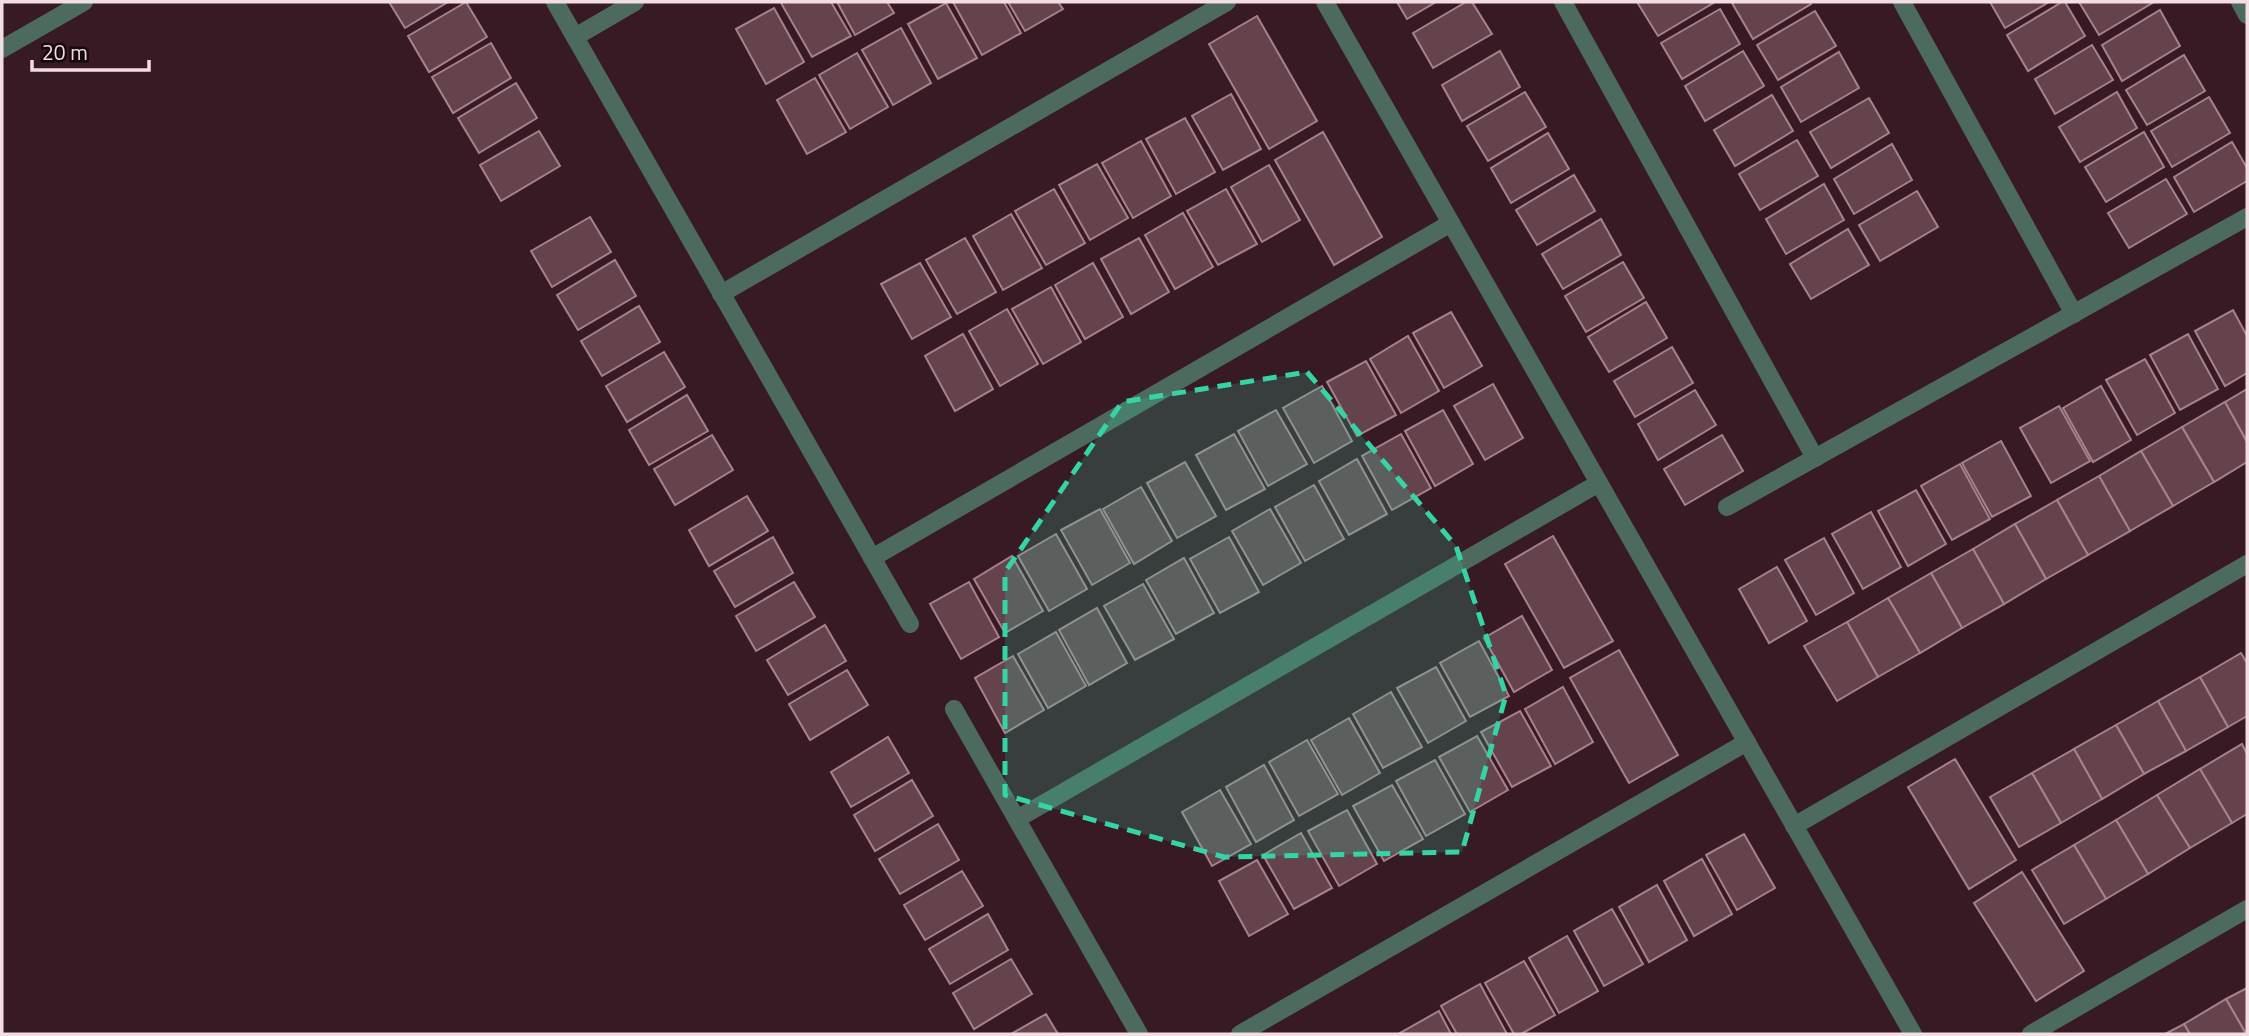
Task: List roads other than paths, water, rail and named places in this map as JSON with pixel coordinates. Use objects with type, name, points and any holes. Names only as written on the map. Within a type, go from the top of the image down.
[{"type":"lane","points":[[2,50],[84,2]]},
{"type":"lane","points":[[555,2],[910,624]]},
{"type":"lane","points":[[575,37],[635,2]]},
{"type":"lane","points":[[721,294],[1227,2]]},
{"type":"lane","points":[[1325,2],[1913,1034]]},
{"type":"lane","points":[[1563,2],[1815,458]]},
{"type":"lane","points":[[1902,2],[2074,314]]},
{"type":"lane","points":[[2240,2],[2247,15]]},
{"type":"lane","points":[[1727,507],[2247,217]]},
{"type":"lane","points":[[872,558],[1451,223]]},
{"type":"lane","points":[[1017,819],[1599,483]]},
{"type":"lane","points":[[1794,826],[2247,564]]},
{"type":"lane","points":[[954,709],[1139,1034]]},
{"type":"lane","points":[[1240,1034],[1747,742]]},
{"type":"lane","points":[[2031,1034],[2247,909]]}]
